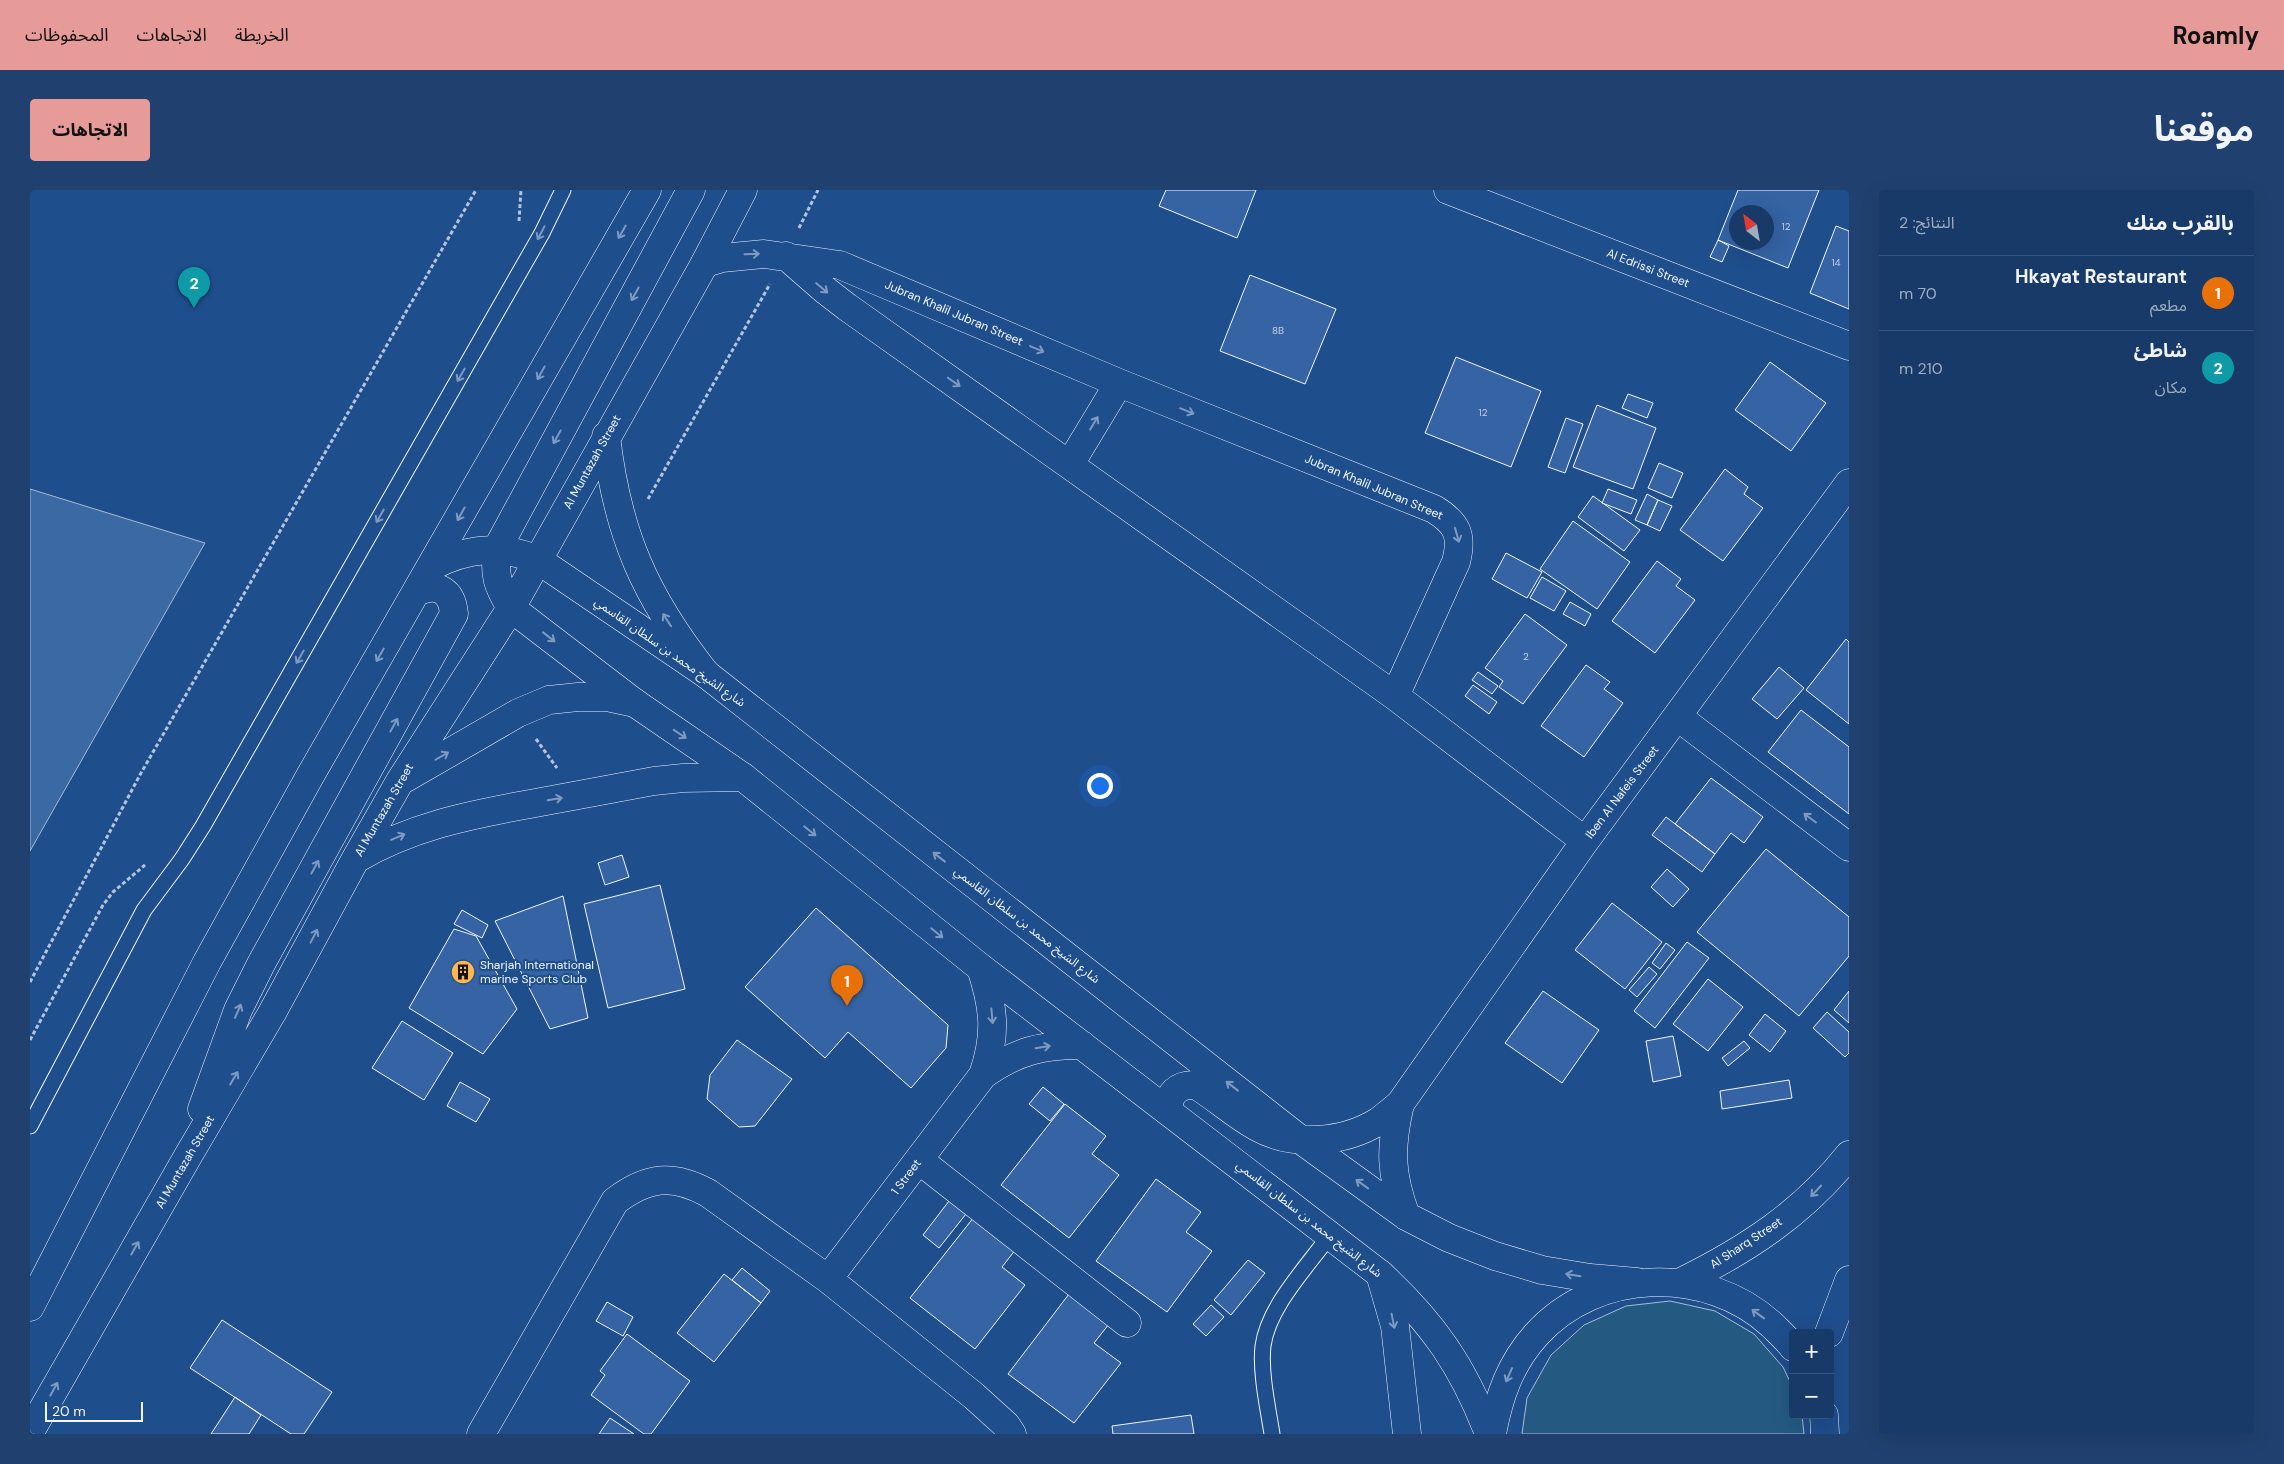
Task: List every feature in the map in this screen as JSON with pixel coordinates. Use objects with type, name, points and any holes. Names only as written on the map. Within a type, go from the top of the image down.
[{"type":"street","points":[[30,1307],[207,962],[310,776],[647,190]]},
{"type":"street","points":[[511,608],[499,590],[495,570],[497,549],[691,190]]},
{"type":"street","name":"Al Muntazah Street","points":[[30,1432],[272,1013],[400,781],[511,608],[705,263],[743,190]]},
{"type":"street","name":"Al Edrissi Street","points":[[1448,190],[1495,199],[1849,346]]},
{"type":"street","name":"Jubran Khalil Jubran Street","points":[[705,263],[744,254],[786,256],[840,265],[1119,383],[1434,509],[1448,517],[1457,530],[1460,546],[1456,562],[1395,696]]},
{"type":"street","points":[[786,256],[847,307],[1395,696],[1585,841]]},
{"type":"street","points":[[1070,464],[1119,383]]},
{"type":"street","points":[[606,436],[613,487],[626,537],[641,574],[659,609],[681,642],[706,674]]},
{"type":"street","name":"Iben Al Nafeis Street","points":[[1301,1140],[1328,1139],[1355,1132],[1379,1121],[1400,1104],[1585,841],[1849,483]]},
{"type":"street","name":"شارع الشيخ محمد بن سلطان القاسمي","points":[[432,566],[452,555],[474,550],[497,549],[525,554],[538,560],[706,674],[1301,1140],[1406,1216],[1449,1238],[1495,1256],[1533,1267],[1590,1278],[1639,1282]]},
{"type":"street","points":[[188,1156],[219,1058],[238,1010],[261,964],[454,614],[453,604],[447,594],[438,588],[426,587],[417,592]]},
{"type":"street","name":"شارع الشيخ محمد بن سلطان القاسمي","points":[[511,608],[635,703],[743,777],[981,968],[1380,1274],[1407,1299],[1434,1330],[1458,1365],[1477,1401],[1491,1434]]},
{"type":"street","points":[[400,781],[518,713],[549,700],[607,697],[635,703]]},
{"type":"street","points":[[1678,717],[1849,847]]},
{"type":"street","points":[[355,860],[380,844],[439,823],[576,796],[684,778],[743,777]]},
{"type":"street","name":"1 Street","points":[[828,1279],[983,1075],[990,1054],[993,1032],[992,1011],[981,968]]},
{"type":"street","name":"1 Street","points":[[983,1075],[1019,1053],[1039,1047],[1082,1045]]},
{"type":"street","points":[[1170,1112],[1168,1104],[1171,1095],[1178,1088],[1187,1084],[1196,1085],[1257,1128],[1271,1134],[1301,1140]]},
{"type":"street","name":"Iben Al Nafeis Street","points":[[1400,1104],[1394,1132],[1392,1161],[1396,1189],[1406,1216]]},
{"type":"street","name":"Al Sharq Street","points":[[1681,1282],[1726,1260],[1768,1232],[1807,1201],[1849,1155]]},
{"type":"street","points":[[918,1160],[1127,1323]]},
{"type":"street","points":[[481,1434],[615,1201],[632,1188],[650,1181],[670,1179],[690,1183],[708,1193],[828,1279],[974,1396],[1006,1425],[1012,1434]]},
{"type":"street","points":[[1380,1274],[1394,1326],[1407,1434]]},
{"type":"street","points":[[1830,1329],[1849,1280]]},
{"type":"street","points":[[1491,1434],[1498,1402],[1513,1366],[1536,1334],[1566,1310],[1601,1292],[1639,1282],[1681,1282],[1722,1293],[1758,1313],[1789,1343]]},
{"type":"street","points":[[1824,1419],[1825,1434]]},
{"type":"lane","points":[[30,1126],[144,910],[204,826],[542,232],[563,190]]},
{"type":"lane","points":[[1272,1434],[1263,1363],[1265,1334],[1278,1308],[1330,1235]]},
{"type":"path","points":[[30,982],[141,773],[476,190]]},
{"type":"path","points":[[626,537],[786,256],[818,190]]},
{"type":"path","points":[[518,713],[576,796]]},
{"type":"shaded area","points":[[30,489],[205,543],[30,851]]},
{"type":"shaded area","points":[[1670,1301],[1715,1311],[1754,1334],[1783,1367],[1789,1380],[1789,1419],[1802,1419],[1804,1434],[1522,1434],[1527,1398],[1551,1355],[1584,1325],[1626,1306]]},
{"type":"building","points":[[1166,190],[1256,190],[1237,238],[1159,206]]},
{"type":"building","points":[[1738,190],[1819,190],[1788,268],[1743,250],[1774,250],[1774,205],[1732,205]]},
{"type":"building","points":[[1729,212],[1729,244],[1718,240]]},
{"type":"building","points":[[1836,226],[1849,231],[1849,309],[1810,293]]},
{"type":"building","points":[[1718,240],[1729,246],[1722,262],[1710,257]]},
{"type":"building","points":[[1250,275],[1336,309],[1305,384],[1220,351]]},
{"type":"building","points":[[1456,357],[1541,391],[1511,467],[1425,433]]},
{"type":"building","points":[[1770,362],[1826,403],[1791,451],[1735,410]]},
{"type":"building","points":[[1628,394],[1653,403],[1647,418],[1622,408]]},
{"type":"building","points":[[1597,405],[1656,428],[1633,489],[1573,467]]},
{"type":"building","points":[[1566,418],[1583,424],[1565,473],[1548,467]]},
{"type":"building","points":[[1659,463],[1683,473],[1672,498],[1648,488]]},
{"type":"building","points":[[1725,469],[1748,487],[1744,494],[1763,508],[1723,561],[1680,530]]},
{"type":"building","points":[[1608,489],[1637,500],[1631,514],[1602,503]]},
{"type":"building","points":[[1647,494],[1658,500],[1647,525],[1635,520]]},
{"type":"building","points":[[1593,496],[1640,530],[1624,551],[1578,517]]},
{"type":"building","points":[[1658,500],[1672,506],[1660,531],[1647,525]]},
{"type":"building","points":[[1573,521],[1630,562],[1597,609],[1540,569]]},
{"type":"building","points":[[1506,553],[1542,572],[1527,598],[1492,579]]},
{"type":"building","points":[[1657,561],[1681,579],[1676,586],[1695,600],[1655,653],[1612,621]]},
{"type":"building","points":[[1542,577],[1566,591],[1554,611],[1530,598]]},
{"type":"building","points":[[1570,602],[1591,614],[1585,626],[1563,614]]},
{"type":"building","points":[[1525,614],[1567,645],[1523,704],[1499,687],[1503,681],[1485,668]]},
{"type":"building","points":[[1846,639],[1849,642],[1849,724],[1806,690]]},
{"type":"building","points":[[1586,665],[1610,682],[1604,689],[1623,703],[1584,757],[1541,726]]},
{"type":"building","points":[[1779,667],[1804,688],[1777,719],[1752,699]]},
{"type":"building","points":[[1478,672],[1498,686],[1492,694],[1472,680]]},
{"type":"building","points":[[1473,685],[1497,702],[1489,714],[1465,696]]},
{"type":"building","points":[[1801,710],[1849,747],[1849,814],[1768,752]]},
{"type":"building","points":[[1711,778],[1763,817],[1744,843],[1731,833],[1715,854],[1675,824]]},
{"type":"building","points":[[1666,817],[1715,854],[1702,872],[1652,835]]},
{"type":"building","points":[[1766,849],[1849,917],[1849,956],[1799,1016],[1697,932]]},
{"type":"building","points":[[622,855],[629,877],[605,885],[598,863]]},
{"type":"building","points":[[1667,869],[1689,889],[1673,907],[1651,887]]},
{"type":"building","points":[[660,885],[685,989],[608,1008],[584,904]]},
{"type":"building","points":[[563,896],[588,1018],[550,1029],[495,921]]},
{"type":"building","points":[[1612,903],[1662,942],[1625,989],[1575,950]]},
{"type":"building","points":[[816,908],[948,1025],[946,1048],[911,1088],[848,1032],[825,1058],[745,987]]},
{"type":"building","points":[[462,910],[488,925],[482,938],[454,924]]},
{"type":"building","name":"Sharjah International marine Sports Club","points":[[454,929],[476,936],[517,1009],[483,1054],[409,1008]]},
{"type":"building","points":[[1687,942],[1709,958],[1655,1028],[1634,1011]]},
{"type":"building","points":[[1666,943],[1675,950],[1660,969],[1652,963]]},
{"type":"building","points":[[1649,967],[1657,974],[1637,997],[1629,990]]},
{"type":"building","points":[[1708,979],[1743,1007],[1708,1051],[1673,1024]]},
{"type":"building","points":[[1543,991],[1599,1030],[1562,1083],[1505,1043]]},
{"type":"building","points":[[1849,991],[1849,1023],[1834,1010]]},
{"type":"building","points":[[1827,1012],[1849,1032],[1849,1053],[1845,1057],[1813,1028]]},
{"type":"building","points":[[1765,1014],[1786,1031],[1770,1052],[1749,1035]]},
{"type":"building","points":[[402,1021],[453,1053],[424,1100],[372,1068]]},
{"type":"building","points":[[1673,1036],[1681,1076],[1653,1082],[1646,1041]]},
{"type":"building","points":[[737,1040],[792,1079],[755,1126],[739,1127],[707,1099],[710,1075]]},
{"type":"building","points":[[1744,1041],[1750,1048],[1728,1066],[1722,1058]]},
{"type":"building","points":[[1789,1080],[1792,1098],[1722,1109],[1720,1091]]},
{"type":"building","points":[[460,1082],[490,1099],[476,1122],[447,1106]]},
{"type":"building","points":[[1043,1087],[1064,1104],[1050,1121],[1029,1104]]},
{"type":"building","points":[[1065,1104],[1106,1136],[1092,1154],[1119,1175],[1069,1238],[1001,1185]]},
{"type":"building","points":[[1156,1179],[1201,1212],[1186,1232],[1212,1251],[1167,1312],[1096,1261]]},
{"type":"building","points":[[949,1201],[966,1214],[939,1248],[923,1235]]},
{"type":"building","points":[[974,1217],[1016,1249],[1002,1267],[1025,1285],[975,1349],[910,1298]]},
{"type":"building","points":[[1248,1260],[1265,1273],[1231,1315],[1214,1300]]},
{"type":"building","points":[[742,1268],[770,1291],[761,1303],[732,1280]]},
{"type":"building","points":[[724,1274],[761,1303],[714,1362],[677,1333]]},
{"type":"building","points":[[1069,1294],[1109,1324],[1094,1343],[1121,1363],[1074,1423],[1008,1374]]},
{"type":"building","points":[[607,1302],[633,1317],[623,1336],[596,1321]]},
{"type":"building","points":[[1211,1305],[1224,1317],[1206,1336],[1193,1324]]},
{"type":"building","points":[[222,1320],[332,1392],[304,1434],[291,1434],[190,1368]]},
{"type":"building","points":[[627,1334],[690,1381],[651,1434],[644,1434],[591,1395],[605,1375],[600,1371]]},
{"type":"building","points":[[235,1397],[261,1415],[249,1434],[211,1434]]},
{"type":"building","points":[[1191,1415],[1194,1434],[1113,1434],[1112,1426]]},
{"type":"building","points":[[610,1418],[634,1434],[599,1434]]},
{"type":"place","name":"شاطئ","points":[[194,308]]},
{"type":"place","name":"Sharjah International marine Sports Club","points":[[463,972]]},
{"type":"place","name":"Hkayat Restaurant","points":[[847,1006]]}]
